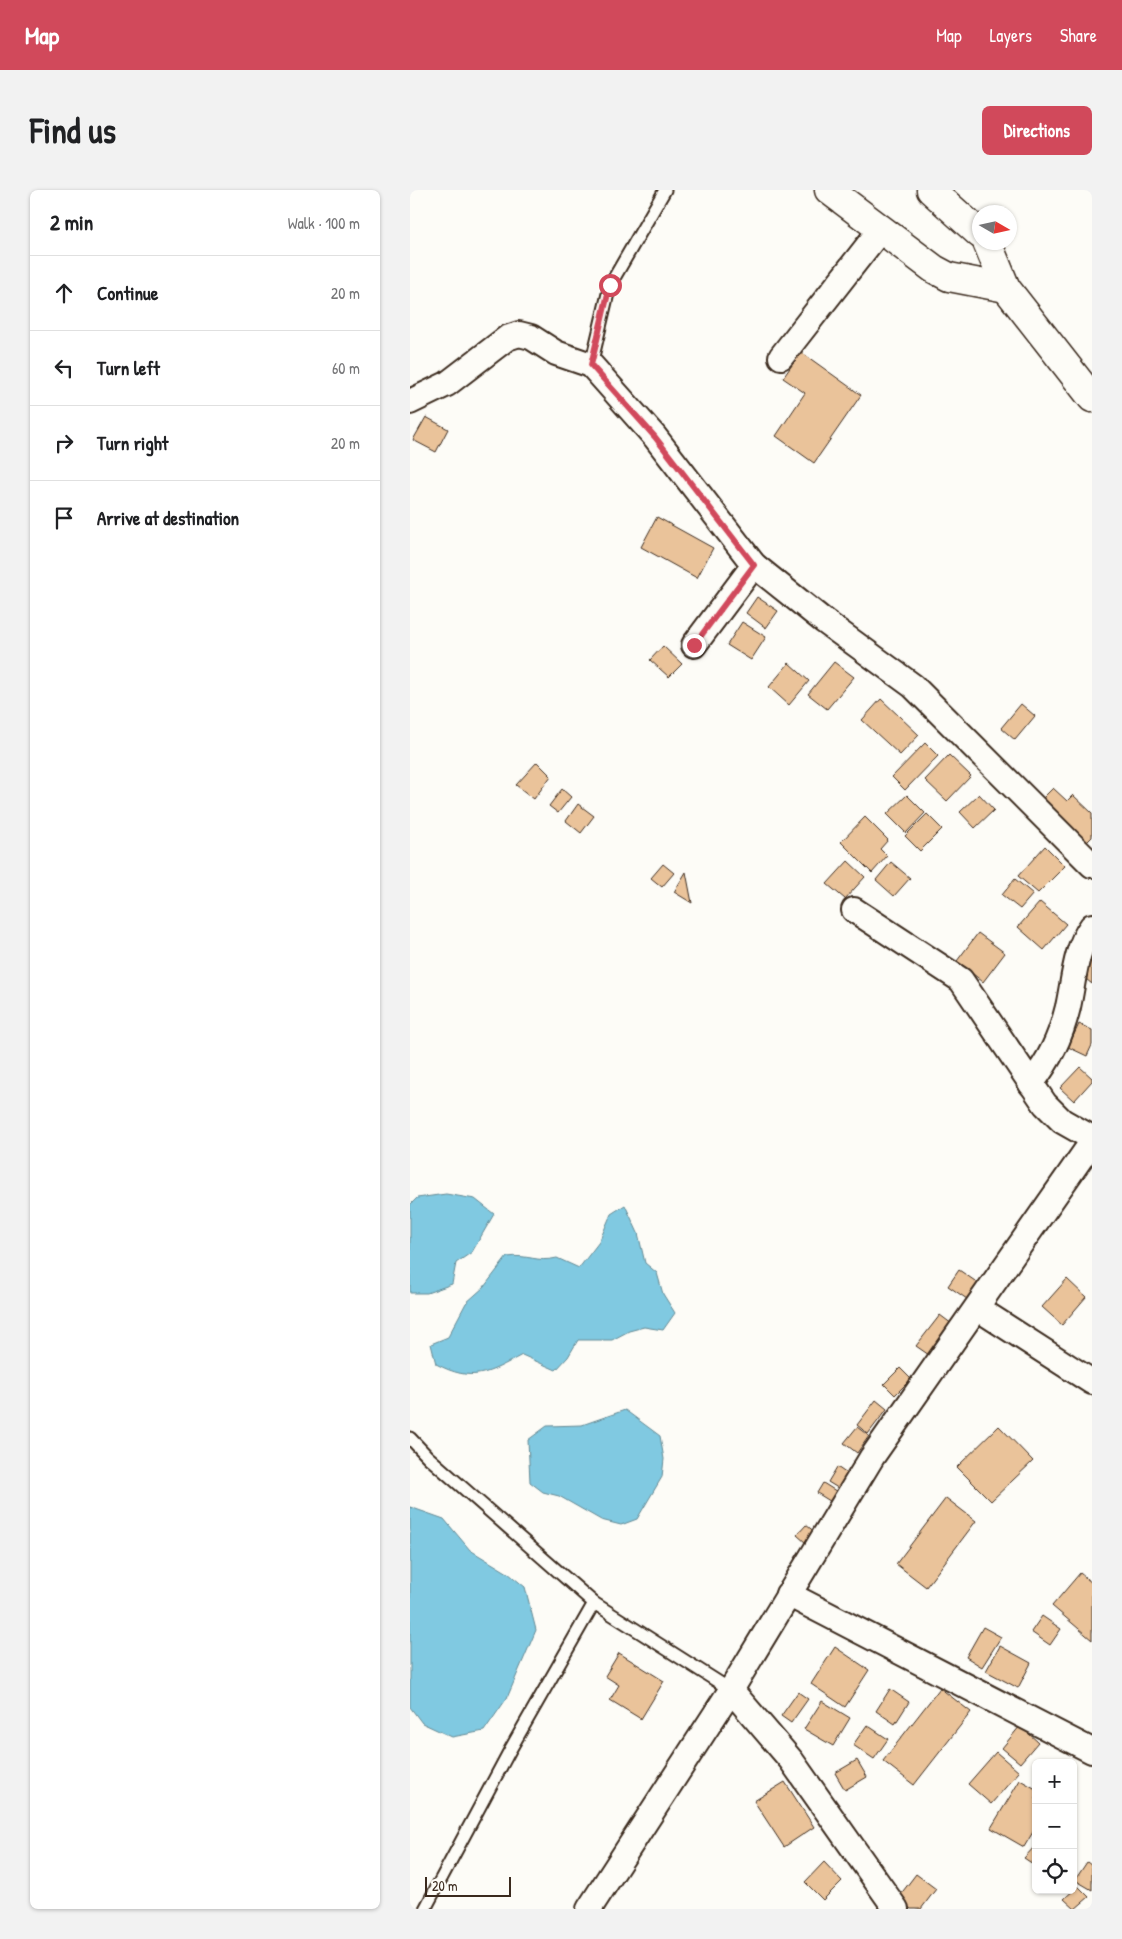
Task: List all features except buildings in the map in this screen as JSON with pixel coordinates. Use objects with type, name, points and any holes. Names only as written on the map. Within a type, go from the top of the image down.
[{"type":"main road","points":[[829,190],[934,269],[949,277],[1006,288]]},
{"type":"main road","points":[[930,190],[972,227]]},
{"type":"main road","points":[[990,250],[1006,288],[1092,398]]},
{"type":"street","points":[[781,356],[881,229]]},
{"type":"street","points":[[410,402],[447,384],[507,338],[519,334],[531,337],[556,353],[591,365],[655,437],[754,565],[913,686],[1092,865]]},
{"type":"street","points":[[694,645],[754,565]]},
{"type":"street","points":[[854,910],[961,980],[1045,1104],[1062,1121],[1092,1138]]},
{"type":"street","points":[[1031,1084],[1051,1057],[1067,1010],[1083,939],[1092,926]]},
{"type":"street","points":[[589,1909],[731,1690],[872,1457],[1092,1142]]},
{"type":"street","points":[[977,1308],[1092,1382]]},
{"type":"street","points":[[788,1594],[1092,1751]]},
{"type":"street","points":[[731,1690],[791,1760],[896,1909]]},
{"type":"lane","points":[[591,365],[610,285],[665,190]]},
{"type":"lane","points":[[410,1438],[428,1457],[594,1603],[731,1690]]},
{"type":"lane","points":[[425,1909],[510,1750],[594,1603]]},
{"type":"water","points":[[446,1194],[475,1199],[494,1214],[472,1252],[456,1263],[452,1284],[427,1293],[410,1293],[410,1205],[417,1198]]},
{"type":"water","points":[[625,1205],[638,1233],[645,1263],[657,1273],[663,1294],[675,1313],[663,1330],[644,1327],[629,1331],[612,1340],[578,1340],[568,1357],[556,1370],[522,1355],[480,1374],[460,1373],[436,1364],[431,1344],[448,1337],[466,1303],[484,1287],[507,1257],[514,1256],[544,1260],[557,1258],[579,1268],[599,1242],[611,1214]]},
{"type":"water","points":[[625,1410],[660,1436],[664,1459],[662,1477],[637,1519],[621,1525],[601,1520],[559,1496],[543,1492],[530,1482],[528,1440],[547,1426],[582,1425]]},
{"type":"water","points":[[410,1507],[444,1519],[470,1550],[508,1573],[525,1587],[536,1630],[507,1698],[484,1731],[452,1737],[422,1723],[410,1707]]},
{"type":"route","points":[[610,285],[591,365],[655,437],[754,565],[694,645]]}]
